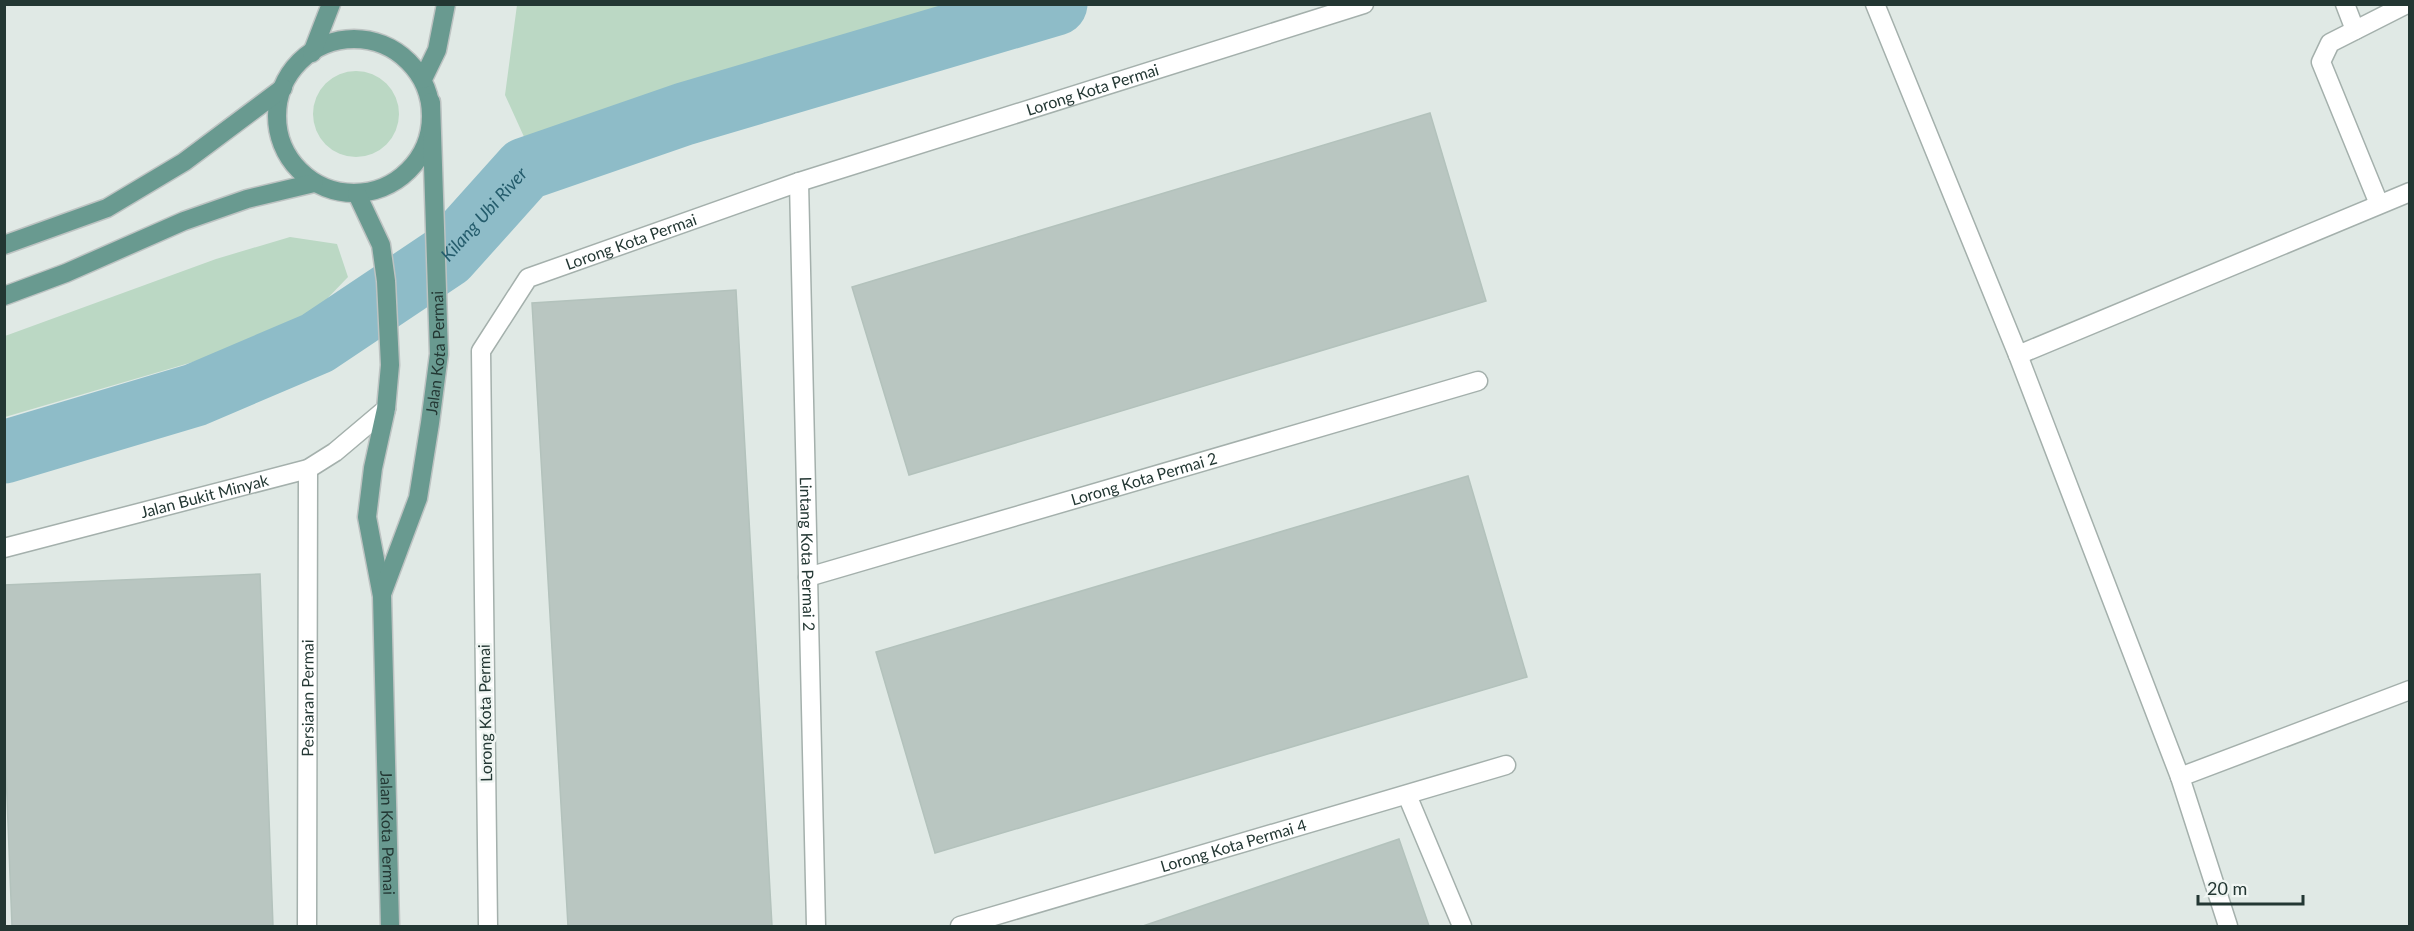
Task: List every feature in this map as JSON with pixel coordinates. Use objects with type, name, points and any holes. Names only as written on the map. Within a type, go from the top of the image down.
[{"type":"main road","points":[[312,52],[331,4]]},
{"type":"main road","points":[[423,79],[436,50],[446,4]]},
{"type":"main road","points":[[357,39],[375,42],[387,46],[408,59],[423,79],[431,102],[423,154],[415,165],[393,184],[379,190],[357,194],[340,193],[315,183],[295,167],[282,146],[277,109],[283,88],[290,74],[312,52],[334,42],[357,39]]},
{"type":"main road","points":[[4,245],[107,208],[184,162],[283,88]]},
{"type":"main road","name":"Jalan Kota Permai","points":[[382,596],[418,498],[439,354],[431,102]]},
{"type":"main road","points":[[4,296],[66,273],[184,221],[247,199],[315,183]]},
{"type":"main road","name":"Jalan Kota Permai","points":[[357,194],[381,245],[386,281],[390,365],[386,409],[373,468],[367,517],[382,596],[390,927]]},
{"type":"street","name":"Lorong Kota Permai","points":[[488,927],[481,351],[528,278],[799,182],[1364,4]]},
{"type":"street","points":[[1875,4],[2018,355],[2180,777],[2228,927]]},
{"type":"street","points":[[2345,4],[2355,30]]},
{"type":"street","points":[[2379,204],[2321,62],[2330,43],[2407,4]]},
{"type":"street","name":"Lintang Kota Permai 2","points":[[799,182],[816,927]]},
{"type":"street","points":[[2018,355],[2409,192]]},
{"type":"street","name":"Lorong Kota Permai 2","points":[[808,577],[1478,381]]},
{"type":"street","name":"Jalan Bukit Minyak","points":[[4,548],[308,469],[335,452],[386,409]]},
{"type":"street","name":"Persiaran Permai","points":[[307,927],[308,469]]},
{"type":"street","points":[[2180,777],[2409,690]]},
{"type":"street","name":"Lorong Kota Permai 4","points":[[965,926],[1506,765]]},
{"type":"street","points":[[1407,795],[1462,927]]},
{"type":"green space","points":[[517,4],[965,5],[525,139],[505,95]]},
{"type":"green space","points":[[356,71],[373,74],[387,83],[396,97],[399,114],[396,131],[387,145],[373,154],[356,157],[339,154],[325,145],[316,131],[313,114],[316,97],[325,83],[339,74]]},
{"type":"green space","points":[[290,237],[337,244],[348,277],[295,332],[5,417],[5,336],[216,259]]},
{"type":"building","points":[[1430,113],[1486,301],[909,475],[852,287]]},
{"type":"building","points":[[736,290],[772,926],[568,926],[532,303]]},
{"type":"building","points":[[1468,476],[1527,677],[935,853],[876,652]]},
{"type":"building","points":[[260,574],[273,926],[12,926],[4,721],[4,585]]},
{"type":"building","points":[[1399,839],[1429,926],[1143,926]]},
{"type":"waterway","name":"Kilang Ubi River","points":[[4,452],[195,395],[317,343],[447,256],[525,169],[684,114],[1056,4]]}]
